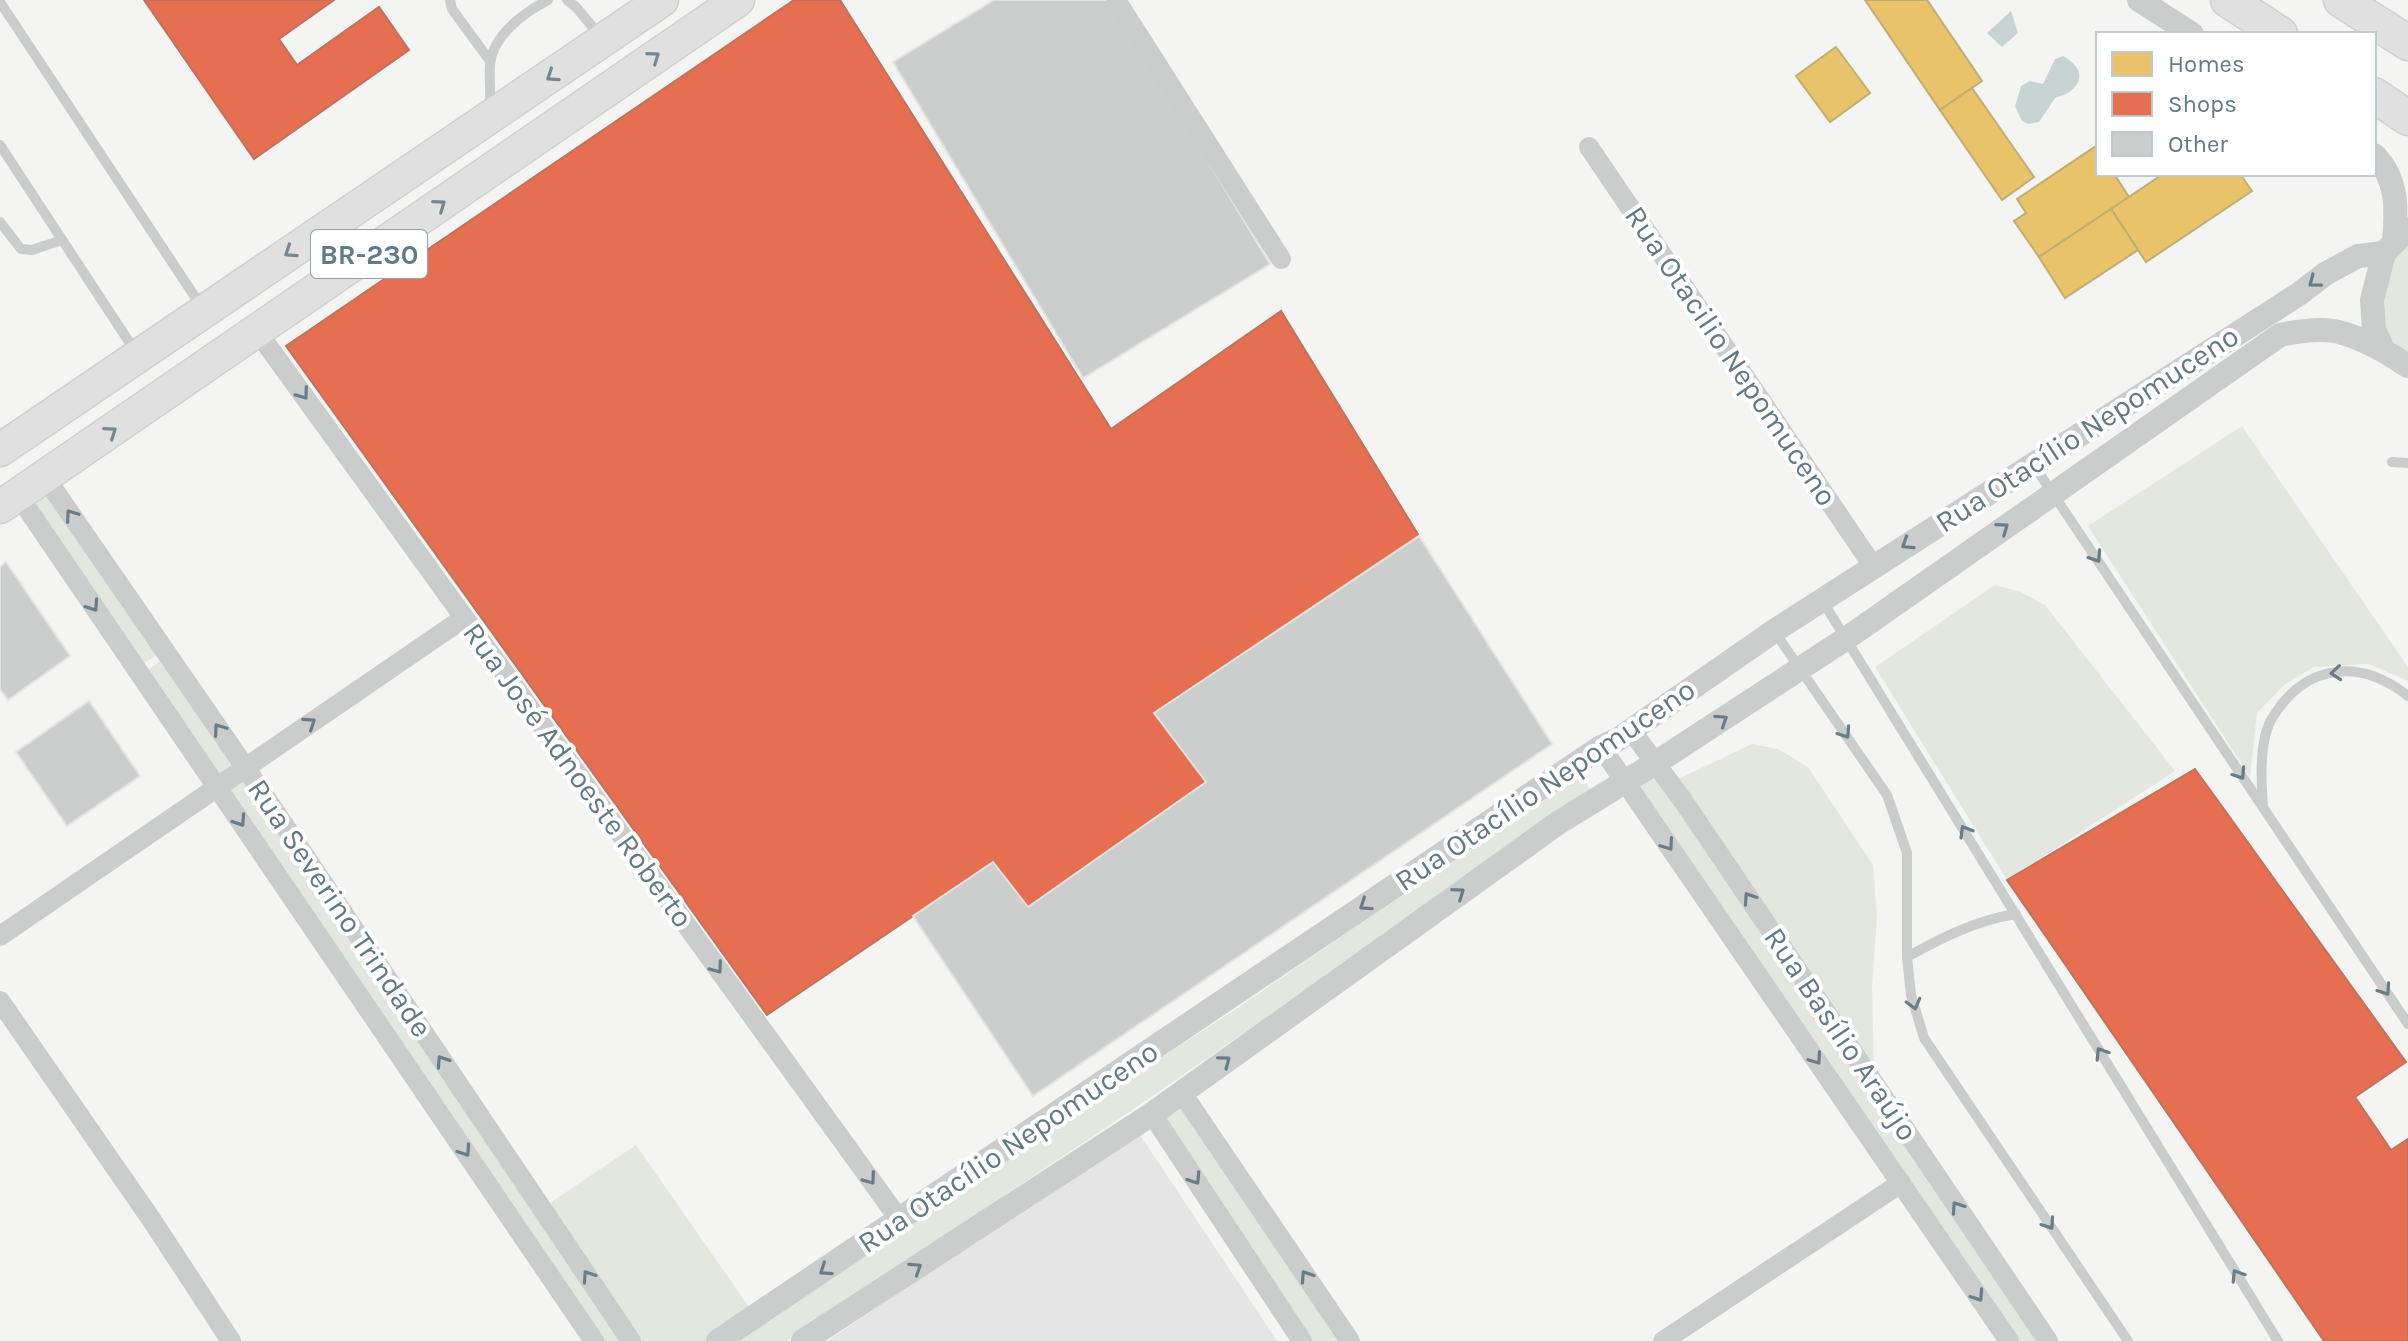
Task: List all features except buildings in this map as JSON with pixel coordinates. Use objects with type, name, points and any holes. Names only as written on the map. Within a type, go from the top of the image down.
[{"type":"highway","points":[[2228,0],[2277,32]]},
{"type":"highway","points":[[2341,0],[2408,43]]},
{"type":"highway","points":[[2376,96],[2408,118]]},
{"type":"main road","name":"BR-230","points":[[0,450],[604,41],[631,14],[662,0]]},
{"type":"main road","name":"BR-230","points":[[9,501],[738,0]]},
{"type":"street","points":[[1116,0],[1281,259]]},
{"type":"street","points":[[2139,0],[2189,32]]},
{"type":"street","name":"Rua Otacilio Nepomuceno","points":[[1589,147],[1873,566]]},
{"type":"street","points":[[2376,157],[2386,167],[2396,197],[2395,241],[2372,300],[2374,330],[2384,351]]},
{"type":"street","name":"Rua Otacílio Nepomuceno","points":[[718,1341],[1873,566],[2299,294],[2325,274],[2395,241]]},
{"type":"street","name":"Rua Otacílio Nepomuceno","points":[[803,1341],[1152,1114],[1558,823],[1847,638],[2280,335],[2313,328],[2349,333],[2408,366]]},
{"type":"street","name":"Rua José Adnoeste Roberto","points":[[257,331],[899,1219]]},
{"type":"street","points":[[2215,348],[2230,370]]},
{"type":"street","name":"Rua Severino Trindade","points":[[45,477],[245,767],[631,1341]]},
{"type":"street","name":"Rua Severino Trindade","points":[[9,501],[138,671],[594,1341]]},
{"type":"street","points":[[0,936],[464,618]]},
{"type":"street","points":[[138,671],[165,651]]},
{"type":"street","name":"Rua Basílio Araújo","points":[[1631,730],[1657,762],[2048,1341]]},
{"type":"street","name":"Rua Basílio Araújo","points":[[1601,747],[2009,1341]]},
{"type":"street","points":[[0,1001],[231,1341]]},
{"type":"street","points":[[1182,1093],[1350,1341]]},
{"type":"street","points":[[1152,1114],[1302,1341]]},
{"type":"street","points":[[1663,1341],[1901,1183]]},
{"type":"lane","points":[[450,0],[452,9],[490,61]]},
{"type":"lane","points":[[490,117],[490,61],[501,37],[527,13],[548,0]]},
{"type":"lane","points":[[567,0],[604,41]]},
{"type":"lane","points":[[0,2],[204,310]]},
{"type":"lane","points":[[0,145],[138,355]]},
{"type":"lane","points":[[0,222],[21,249],[32,250],[62,240]]},
{"type":"lane","points":[[2392,462],[2408,463]]},
{"type":"lane","points":[[2033,464],[2408,1024]]},
{"type":"lane","points":[[1822,600],[2278,1341]]},
{"type":"lane","points":[[1774,631],[1887,795],[1907,853],[1907,957],[1911,995],[1924,1038],[2128,1341]]},
{"type":"lane","points":[[2263,809],[2260,770],[2270,722],[2302,683],[2322,674],[2370,674],[2391,683],[2408,696]]},
{"type":"lane","points":[[1907,957],[1994,917],[2016,914]]},
{"type":"shaded area","points":[[2011,11],[2018,33],[2002,47],[1987,33]]},
{"type":"shaded area","points":[[2063,56],[2077,68],[2079,80],[2076,86],[2055,98],[2039,122],[2028,124],[2022,121],[2015,106],[2021,86],[2030,81],[2043,84],[2055,59]]},
{"type":"shaded area","points":[[2408,244],[2408,355],[2389,337],[2380,311],[2395,255]]},
{"type":"shaded area","points":[[2242,426],[2408,667],[2408,681],[2369,664],[2314,667],[2285,684],[2257,713],[2250,777],[2088,526]]},
{"type":"shaded area","points":[[46,483],[160,652],[140,666],[27,498]]},
{"type":"shaded area","points":[[1995,585],[2021,592],[2045,605],[2175,771],[2007,880],[1875,667]]},
{"type":"shaded area","points":[[164,658],[239,767],[218,783],[145,672]]},
{"type":"shaded area","points":[[1752,744],[1778,749],[1808,767],[1873,865],[1877,917],[1872,987],[1874,1070],[1678,779]]},
{"type":"shaded area","points":[[1655,769],[2038,1341],[2014,1341],[1636,785]]},
{"type":"shaded area","points":[[1580,772],[1592,793],[1132,1110],[787,1341],[726,1341],[1239,1007]]},
{"type":"shaded area","points":[[243,775],[628,1341],[597,1341],[223,788]]},
{"type":"shaded area","points":[[1180,1096],[1345,1341],[1310,1341],[1159,1112]]},
{"type":"shaded area","points":[[1138,1132],[1277,1341],[827,1341]]},
{"type":"shaded area","points":[[636,1145],[751,1310],[708,1341],[635,1341],[547,1205]]}]
